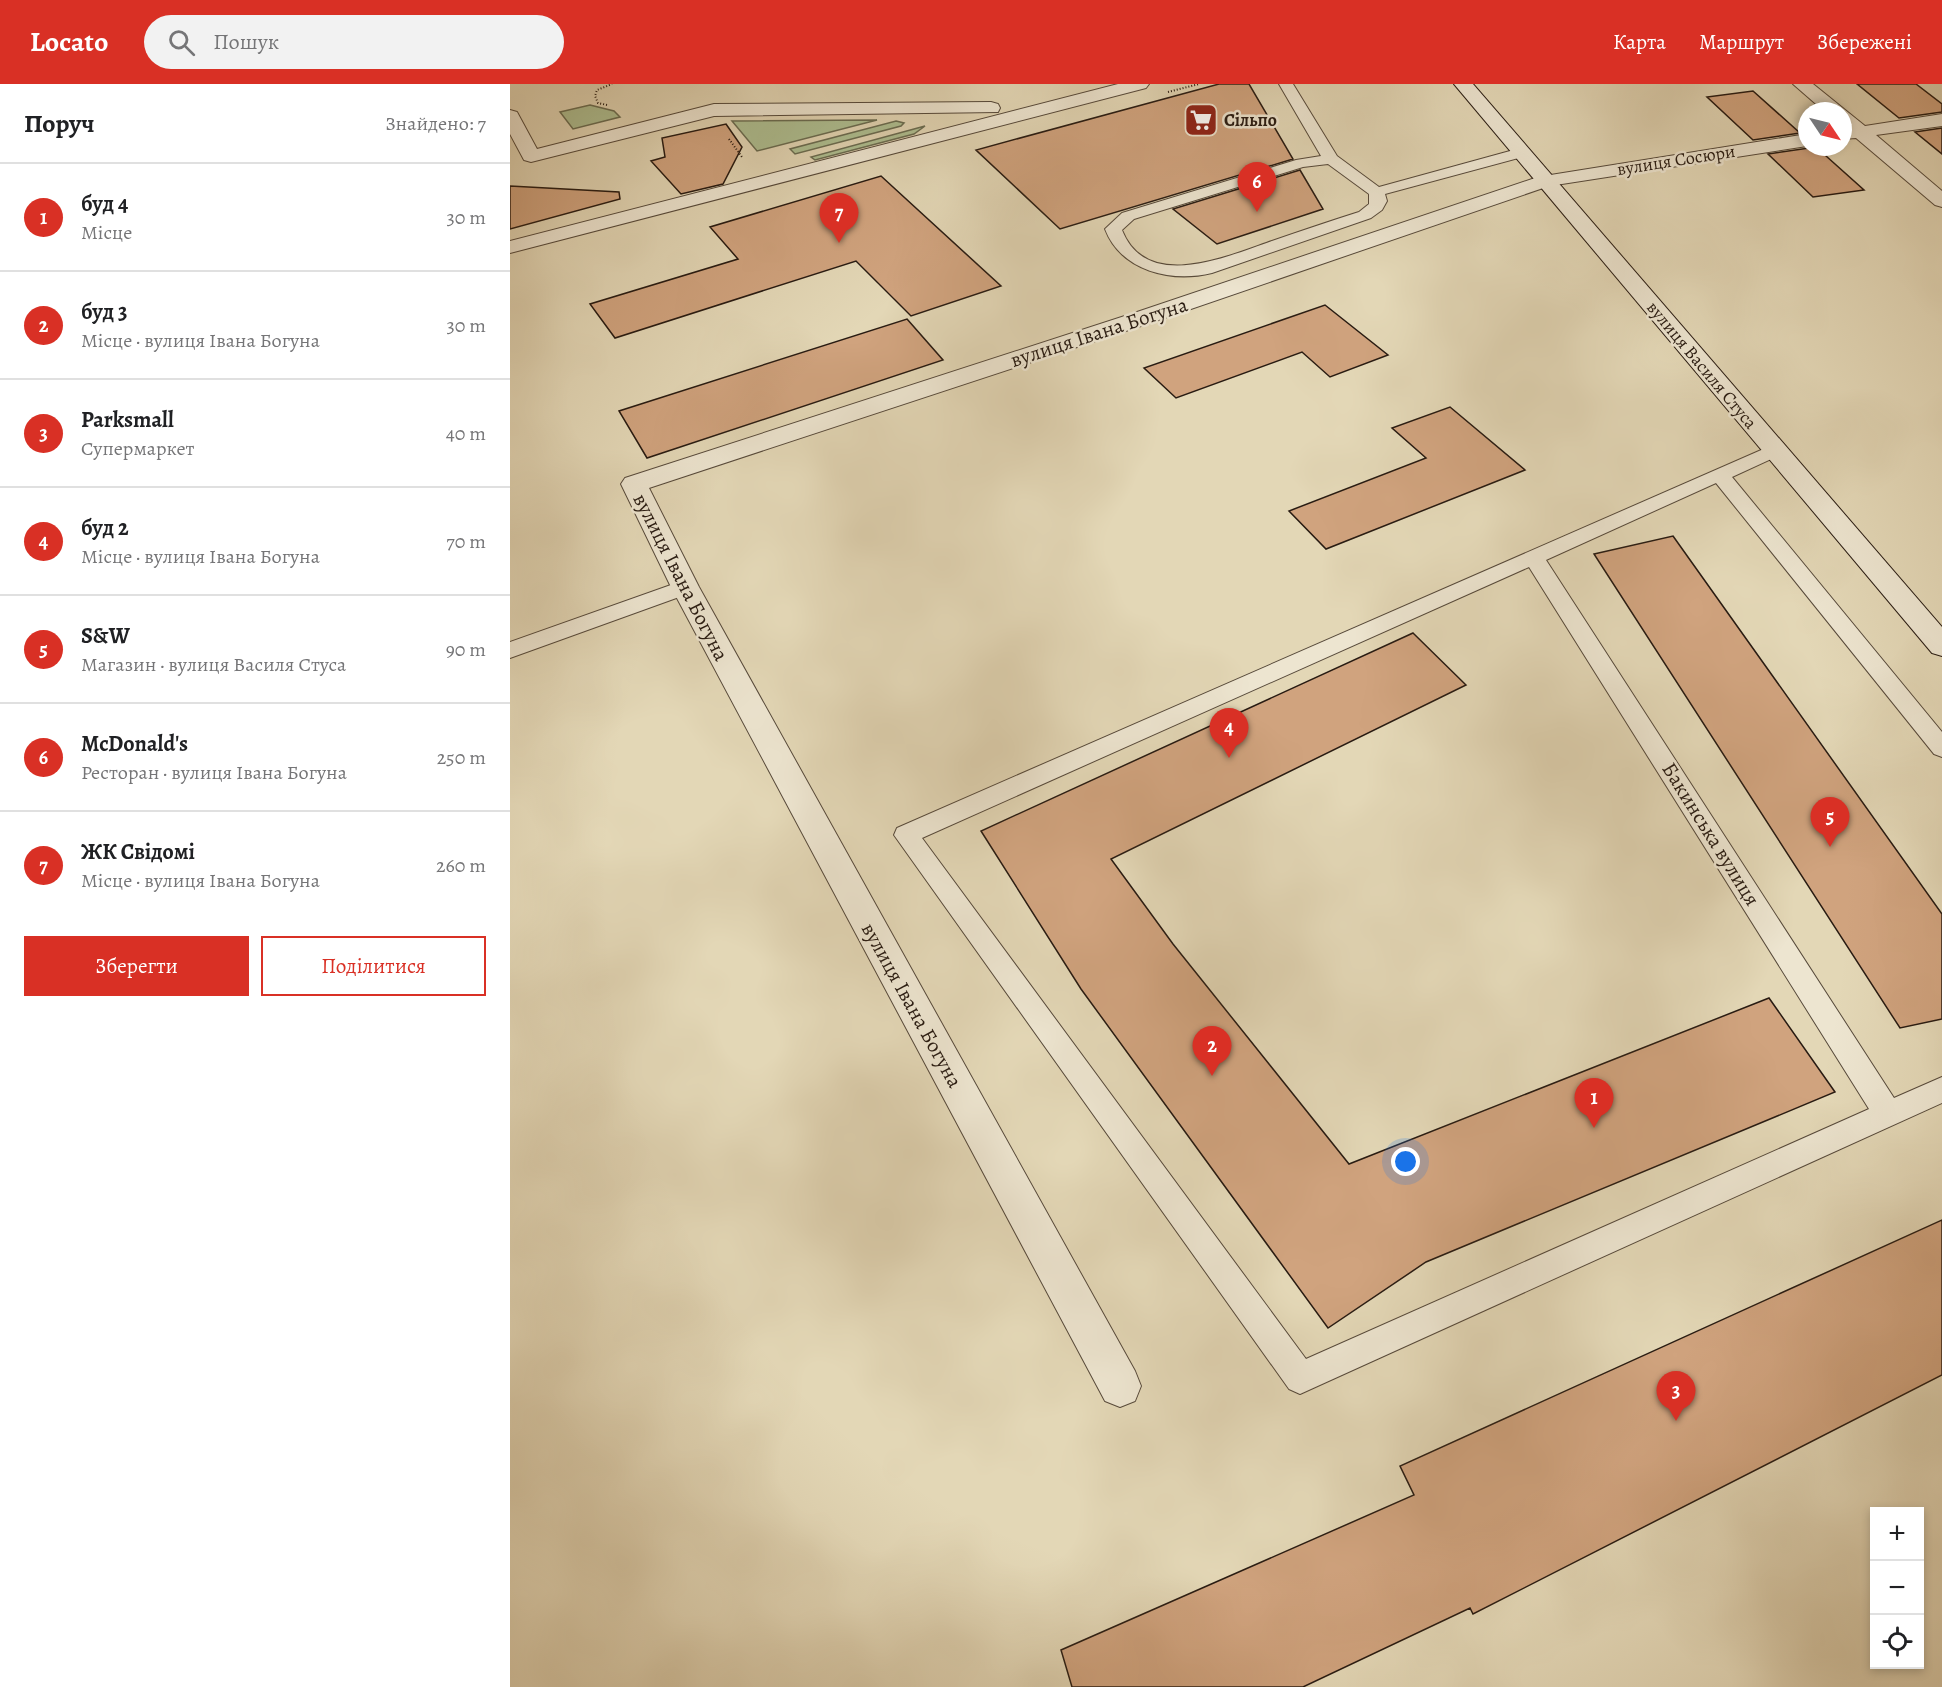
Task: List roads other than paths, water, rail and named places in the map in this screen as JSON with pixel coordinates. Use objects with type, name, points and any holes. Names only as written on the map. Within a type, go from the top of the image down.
[{"type":"street","points":[[510,247],[770,177],[1140,84]]},
{"type":"street","name":"вулиця Василя Стуса","points":[[1463,84],[1942,646]]},
{"type":"street","points":[[1802,84],[1825,102]]},
{"type":"street","points":[[510,116],[531,156],[714,110],[1050,108]]},
{"type":"street","points":[[1852,133],[1942,120]]},
{"type":"street","points":[[1852,133],[1942,201]]},
{"type":"street","name":"вулиця Сосюри","points":[[1545,181],[1798,141]]},
{"type":"street","name":"вулиця Івана Богуна","points":[[1120,1386],[685,587],[634,484],[1145,317],[1545,181]]},
{"type":"lane","points":[[1286,84],[1331,159],[1376,192],[1379,201],[1376,207],[1365,214],[1206,269],[1185,273],[1165,271],[1125,251],[1115,240],[1113,230],[1128,216],[1301,163],[1331,159]]},
{"type":"lane","points":[[1376,192],[1521,153]]},
{"type":"lane","points":[[1775,450],[1533,555],[906,835],[1300,1378],[1942,1089]]},
{"type":"lane","points":[[1720,475],[1942,748]]},
{"type":"lane","name":"Бакинська вулиця","points":[[1533,555],[1888,1113]]},
{"type":"lane","points":[[510,650],[685,587]]},
{"type":"place","name":"Сільпо","points":[[1201,120]]},
{"type":"place","name":"McDonald's","points":[[1257,212]]},
{"type":"place","name":"ЖК Свідомі","points":[[839,243]]},
{"type":"place","name":"буд 2","points":[[1229,758]]},
{"type":"place","name":"S&W","points":[[1830,847]]},
{"type":"place","name":"буд 3","points":[[1212,1076]]},
{"type":"place","name":"буд 4","points":[[1594,1128]]},
{"type":"place","name":"Parksmall","points":[[1676,1421]]}]
